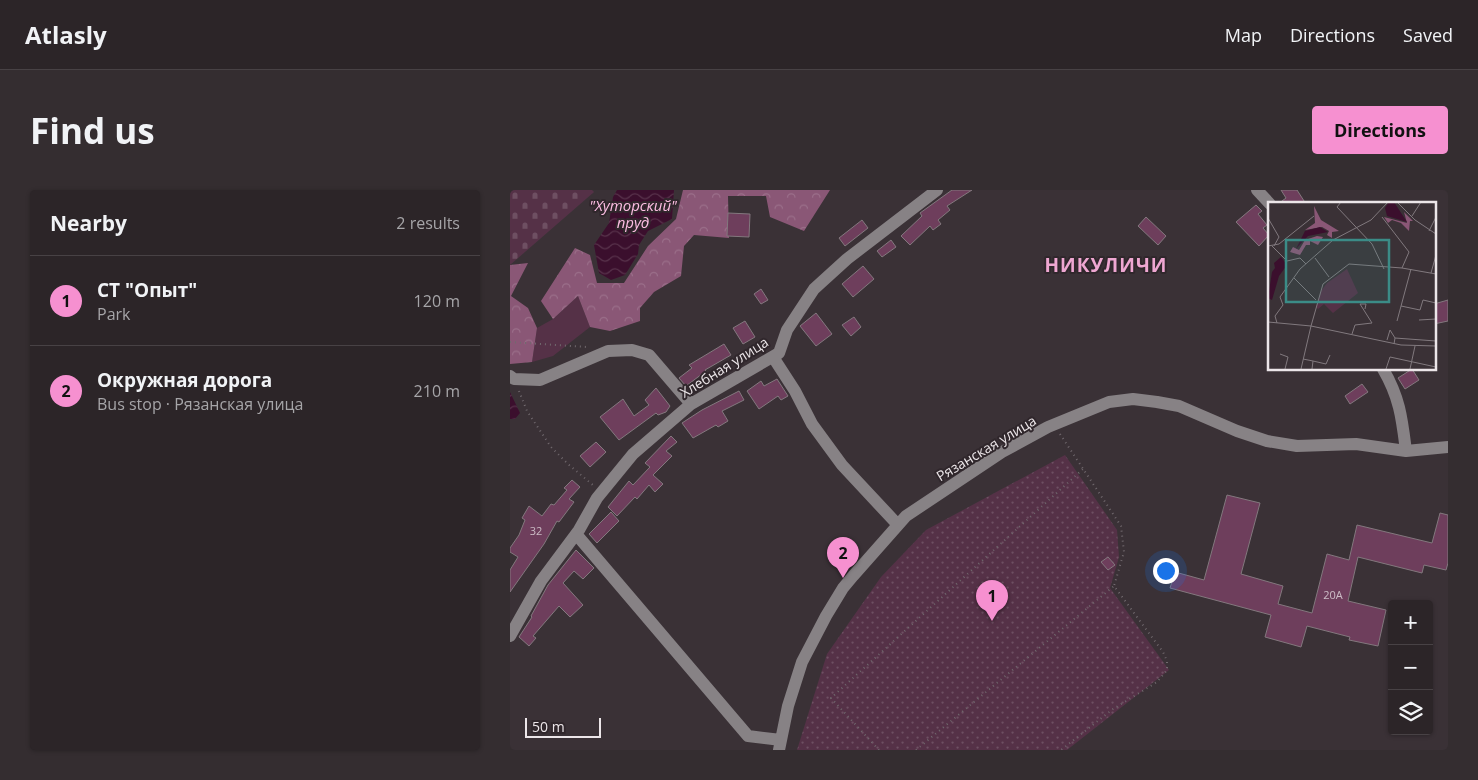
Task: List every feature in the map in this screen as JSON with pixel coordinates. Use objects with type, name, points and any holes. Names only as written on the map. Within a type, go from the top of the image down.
[{"type":"street","name":"Хлебная улица","points":[[510,636],[541,582],[576,534],[602,492],[633,454],[691,404],[779,353],[787,330],[814,289],[847,259],[937,190]]},
{"type":"street","points":[[1257,190],[1268,202]]},
{"type":"street","points":[[511,377],[514,379],[540,380],[608,351],[632,350],[649,355],[691,404]]},
{"type":"street","points":[[773,357],[795,391],[812,424],[837,458],[870,497],[898,525]]},
{"type":"street","points":[[1384,370],[1393,385],[1402,415],[1406,451]]},
{"type":"street","name":"Рязанская улица","points":[[780,745],[788,706],[799,671],[813,638],[843,588],[906,516],[1002,452],[1054,425],[1109,402],[1133,400],[1179,406],[1237,431],[1267,441],[1297,446],[1356,444],[1406,451],[1448,447]]},
{"type":"street","points":[[576,534],[748,736],[780,745]]},
{"type":"path","points":[[510,342],[593,347]]},
{"type":"path","points":[[511,377],[527,411],[551,447],[602,492]]},
{"type":"path","points":[[916,750],[1114,586],[1124,552],[1121,526],[1054,425]]},
{"type":"path","points":[[879,750],[831,698],[1083,469]]},
{"type":"path","points":[[1061,750],[1114,709],[1157,682],[1167,670],[1167,661],[1163,652],[1114,586]]},
{"type":"green space","points":[[510,190],[592,190],[594,192],[510,265]]},
{"type":"green space","points":[[683,190],[830,190],[804,231],[770,217],[766,196],[728,196],[729,238],[694,235],[684,246],[681,276],[654,292],[640,308],[640,321],[610,331],[590,327],[578,296],[553,319],[541,301],[575,248],[590,255],[597,283],[624,283],[648,246],[676,219]]},
{"type":"green space","points":[[528,263],[511,296],[528,308],[537,328],[532,362],[510,364],[510,265]]},
{"type":"green space","points":[[578,296],[590,327],[553,356],[532,362],[537,328],[553,319]]},
{"type":"green space","points":[[1065,455],[1117,530],[1119,557],[1110,588],[1169,670],[1067,750],[797,750],[827,654],[881,577],[926,530]]},
{"type":"water","name":"\"Хуторский\" пруд","points":[[617,190],[674,190],[672,219],[648,231],[639,245],[638,254],[625,275],[611,280],[599,273],[594,245],[609,223],[613,197]]},
{"type":"water","points":[[510,392],[520,413],[515,419],[510,419]]},
{"type":"building","points":[[952,190],[972,190],[947,206],[950,210],[938,220],[941,224],[933,230],[930,226],[910,245],[901,236],[922,216],[920,213]]},
{"type":"building","points":[[1281,190],[1297,190],[1305,202],[1281,202],[1286,198]]},
{"type":"building","points":[[1256,205],[1262,211],[1258,214],[1267,225],[1263,228],[1268,236],[1259,246],[1236,222]]},
{"type":"building","points":[[728,213],[750,214],[749,237],[727,236]]},
{"type":"building","points":[[1146,217],[1166,236],[1158,245],[1138,226]]},
{"type":"building","points":[[862,220],[868,228],[845,246],[839,238]]},
{"type":"building","points":[[891,240],[896,247],[882,257],[877,251]]},
{"type":"building","points":[[863,266],[874,279],[853,297],[842,284]]},
{"type":"building","points":[[761,289],[768,300],[761,304],[754,294]]},
{"type":"building","points":[[1448,300],[1448,321],[1436,324],[1436,303]]},
{"type":"building","points":[[816,313],[832,334],[816,346],[800,326]]},
{"type":"building","points":[[854,317],[861,327],[851,336],[842,325]]},
{"type":"building","points":[[745,321],[755,337],[743,344],[733,328]]},
{"type":"building","points":[[724,344],[731,355],[705,370],[686,386],[679,378],[692,368],[689,365]]},
{"type":"building","points":[[1413,370],[1419,380],[1405,389],[1398,378]]},
{"type":"building","points":[[777,379],[788,396],[781,400],[778,396],[759,409],[747,391],[761,381],[764,386]]},
{"type":"building","points":[[1362,384],[1368,392],[1350,404],[1345,396]]},
{"type":"building","points":[[656,388],[670,406],[666,412],[658,415],[656,413],[619,440],[600,417],[623,399],[634,416],[649,405],[645,400]]},
{"type":"building","points":[[739,391],[744,400],[722,411],[728,421],[718,427],[716,425],[693,438],[682,423],[702,410]]},
{"type":"building","points":[[671,436],[677,442],[666,451],[672,456],[653,475],[663,484],[655,492],[649,485],[637,499],[635,497],[617,516],[608,507],[629,481],[633,485],[650,467],[645,463]]},
{"type":"building","points":[[596,442],[606,452],[590,467],[580,456]]},
{"type":"building","points":[[572,480],[580,487],[569,499],[574,502],[559,522],[557,521],[544,544],[510,592],[510,570],[518,557],[510,552],[510,548],[519,535],[525,520],[522,518],[529,506],[542,516],[551,504],[554,505],[567,490],[564,488]]},
{"type":"building","points":[[1227,495],[1260,503],[1241,574],[1283,586],[1278,604],[1312,613],[1327,554],[1349,560],[1357,525],[1432,543],[1440,513],[1448,515],[1448,563],[1446,570],[1424,565],[1422,573],[1358,557],[1348,601],[1386,610],[1378,646],[1349,640],[1350,637],[1307,626],[1301,647],[1265,637],[1271,615],[1170,588],[1175,572],[1204,580]]},
{"type":"building","points":[[611,512],[619,521],[597,543],[589,534]]},
{"type":"building","points":[[576,550],[594,568],[583,579],[574,571],[563,583],[583,605],[570,617],[559,606],[533,636],[536,638],[529,646],[519,637],[532,617],[548,585]]},
{"type":"building","points":[[1108,557],[1115,565],[1108,570],[1101,562]]},
{"type":"place","name":"Окружная дорога","points":[[843,578]]},
{"type":"place","name":"СТ \"Опыт\"","points":[[992,621]]},
{"type":"district","name":"НИКУЛИЧИ","points":[[1106,265]]}]
